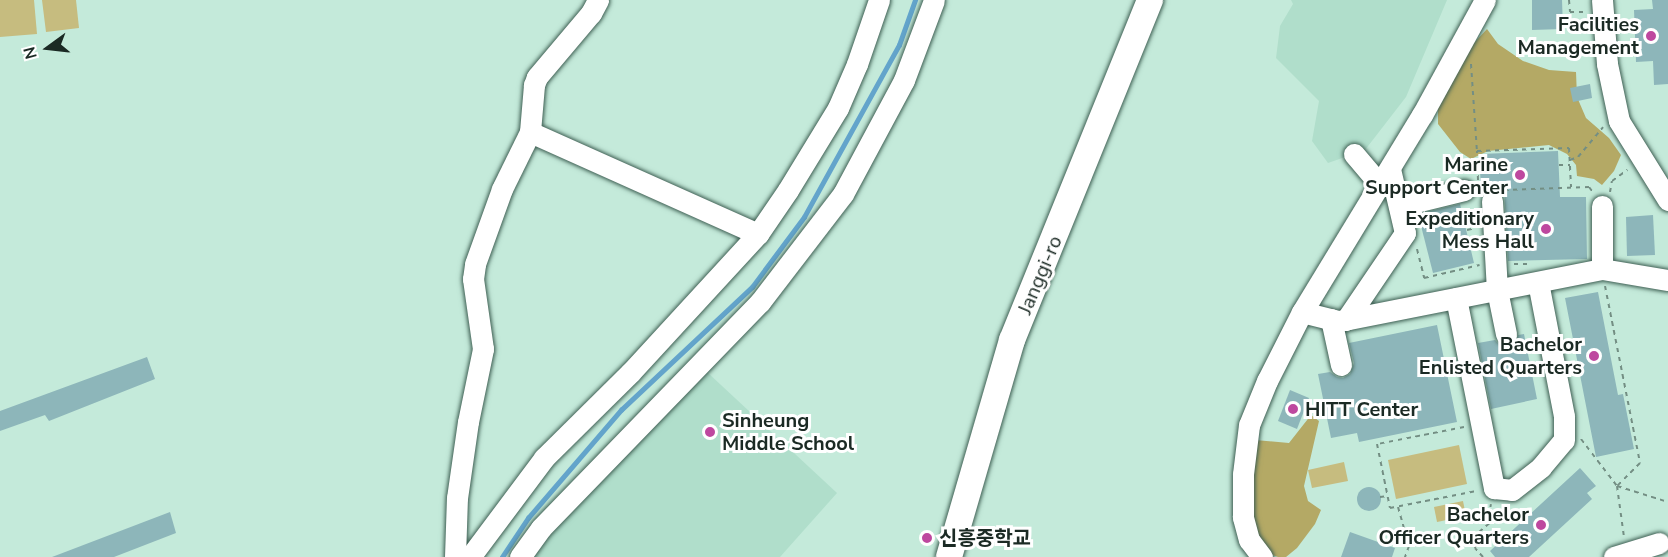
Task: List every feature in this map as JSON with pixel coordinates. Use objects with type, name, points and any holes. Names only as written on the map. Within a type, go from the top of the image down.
[{"type":"main road","name":"Janggi-ro","points":[[949,557],[1012,340],[1150,0]]},
{"type":"street","points":[[455,557],[457,498],[468,422],[483,349],[473,279],[475,264],[502,189],[530,132],[532,93],[537,77],[591,13],[598,0]]},
{"type":"street","points":[[470,557],[544,458],[630,373],[758,234],[838,108],[857,64],[879,0]]},
{"type":"street","points":[[520,557],[540,528],[760,302],[843,194],[903,80],[934,0]]},
{"type":"street","points":[[1262,557],[1249,540],[1243,517],[1243,474],[1249,424],[1267,381],[1302,312],[1385,178],[1485,0]]},
{"type":"street","points":[[1602,6],[1618,121],[1668,200]]},
{"type":"street","points":[[530,132],[758,234]]},
{"type":"street","points":[[1341,365],[1339,320],[1405,233],[1398,206],[1385,178],[1354,154]]},
{"type":"street","points":[[1398,206],[1462,184]]},
{"type":"street","points":[[1497,195],[1497,290],[1506,334]]},
{"type":"street","points":[[1602,269],[1605,204]]},
{"type":"street","points":[[1302,312],[1339,320],[1602,269],[1668,280]]},
{"type":"street","points":[[1456,298],[1494,488],[1512,490],[1541,467],[1564,440],[1564,418],[1538,282]]},
{"type":"street","points":[[1620,554],[1660,542]]},
{"type":"path","points":[[1569,0],[1570,12],[1602,6]]},
{"type":"path","points":[[1462,42],[1470,55],[1477,151],[1462,184]]},
{"type":"path","points":[[1570,160],[1578,157],[1601,128]]},
{"type":"path","points":[[1477,151],[1569,148],[1571,188]]},
{"type":"path","points":[[1559,165],[1570,165]]},
{"type":"path","points":[[1497,195],[1589,187],[1605,204],[1612,182],[1632,166]]},
{"type":"path","points":[[1420,261],[1424,278],[1482,264]]},
{"type":"path","points":[[1602,269],[1640,463],[1617,486],[1620,554]]},
{"type":"path","points":[[1564,418],[1617,486],[1668,502]]},
{"type":"path","points":[[1481,423],[1377,444],[1390,508],[1494,488],[1489,516],[1492,521],[1479,532],[1475,548],[1483,557]]},
{"type":"path","points":[[1380,497],[1388,496]]},
{"type":"path","points":[[1398,507],[1408,546],[1405,557]]},
{"type":"shaded area","points":[[0,0],[34,0],[37,34],[0,37]]},
{"type":"shaded area","points":[[42,0],[76,0],[79,28],[46,32]]},
{"type":"shaded area","points":[[1291,0],[1447,0],[1406,97],[1365,150],[1328,163],[1312,141],[1319,101],[1276,58],[1280,26],[1293,4]]},
{"type":"shaded area","points":[[1487,29],[1498,44],[1523,61],[1549,70],[1576,72],[1577,97],[1586,118],[1609,138],[1621,155],[1614,171],[1602,185],[1594,179],[1577,176],[1576,165],[1567,154],[1549,145],[1488,151],[1471,159],[1460,152],[1438,124],[1438,108],[1474,43]]},
{"type":"shaded area","name":"Sinheung Middle School","points":[[707,372],[837,493],[780,557],[528,557]]},
{"type":"shaded area","points":[[1311,415],[1319,421],[1304,486],[1308,501],[1321,510],[1315,524],[1297,548],[1286,557],[1278,557],[1266,553],[1250,529],[1255,440],[1289,443]]},
{"type":"shaded area","points":[[1459,445],[1467,484],[1396,499],[1388,460]]},
{"type":"shaded area","points":[[1344,462],[1348,481],[1312,488],[1308,470]]},
{"type":"shaded area","points":[[1463,501],[1466,516],[1437,522],[1434,507]]},
{"type":"building","points":[[1532,0],[1562,0],[1563,29],[1532,30]]},
{"type":"building","name":"Facilities Management","points":[[1652,0],[1668,0],[1668,84],[1654,85],[1653,61],[1636,62],[1634,10],[1653,9]]},
{"type":"building","points":[[1590,84],[1592,98],[1573,102],[1570,88]]},
{"type":"building","name":"Expeditionary Mess Hall","points":[[1558,151],[1560,197],[1586,197],[1587,259],[1508,261],[1504,187],[1481,188],[1479,154]]},
{"type":"building","points":[[1460,204],[1474,263],[1433,273],[1418,214]]},
{"type":"building","points":[[1653,215],[1655,255],[1627,256],[1626,217]]},
{"type":"building","name":"Bachelor Enlisted Quarters","points":[[1598,292],[1618,395],[1623,394],[1634,449],[1596,457],[1565,298]]},
{"type":"building","points":[[1437,325],[1457,422],[1359,442],[1357,433],[1331,438],[1318,374],[1330,372],[1343,378],[1350,374],[1354,363],[1349,343]]},
{"type":"building","points":[[1524,334],[1537,399],[1491,409],[1478,343],[1495,340],[1501,346],[1509,346],[1515,343],[1518,335]]},
{"type":"building","points":[[147,357],[155,379],[49,421],[45,415],[0,431],[0,411]]},
{"type":"building","name":"HITT Center","points":[[1290,390],[1309,398],[1297,429],[1278,421]]},
{"type":"building","name":"Bachelor Officer Quarters","points":[[1580,468],[1596,486],[1587,493],[1592,499],[1529,557],[1495,557],[1490,551]]},
{"type":"building","points":[[1369,487],[1374,488],[1380,494],[1380,504],[1374,510],[1369,511],[1364,510],[1358,504],[1357,499],[1358,494],[1364,488]]},
{"type":"building","points":[[170,512],[176,533],[114,557],[52,557]]},
{"type":"building","points":[[1350,532],[1395,548],[1392,557],[1341,557]]},
{"type":"waterway","points":[[502,557],[528,518],[621,410],[752,287],[804,217],[899,45],[915,0]]},
{"type":"place","name":"Facilities Management","points":[[1651,36]]},
{"type":"place","name":"Marine Support Center","points":[[1520,175]]},
{"type":"place","name":"Expeditionary Mess Hall","points":[[1546,229]]},
{"type":"place","name":"Bachelor Enlisted Quarters","points":[[1594,356]]},
{"type":"place","name":"HITT Center","points":[[1293,409]]},
{"type":"place","name":"Sinheung Middle School","points":[[710,432]]},
{"type":"place","name":"Bachelor Officer Quarters","points":[[1541,525]]},
{"type":"place","name":"신흥중학교","points":[[927,538]]}]
